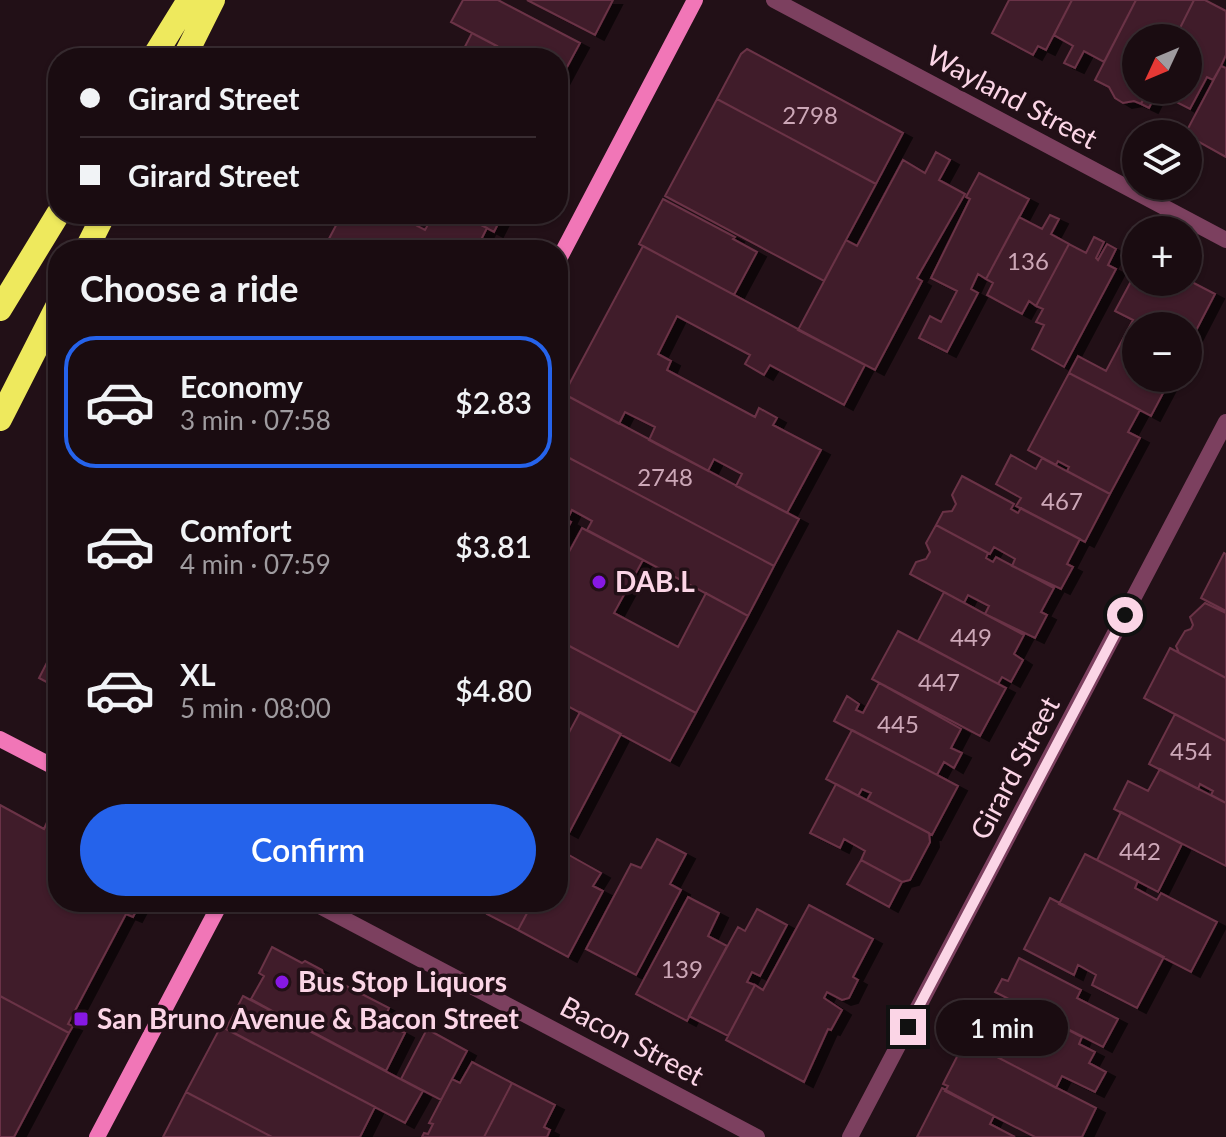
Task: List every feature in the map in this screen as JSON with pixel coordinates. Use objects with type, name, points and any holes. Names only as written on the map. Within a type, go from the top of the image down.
[{"type":"highway","points":[[159,48],[189,0]]},
{"type":"highway","points":[[189,48],[213,0]]},
{"type":"highway","points":[[0,309],[52,224]]},
{"type":"highway","points":[[0,419],[48,325]]},
{"type":"main road","points":[[568,242],[695,0]]},
{"type":"main road","points":[[0,739],[48,764]]},
{"type":"main road","points":[[97,1137],[216,912]]},
{"type":"street","name":"Wayland Street","points":[[774,0],[1226,240]]},
{"type":"street","name":"Girard Street","points":[[850,1137],[1226,422]]},
{"type":"street","name":"Bacon Street","points":[[331,912],[757,1137]]},
{"type":"building","points":[[463,0],[498,0],[580,43],[568,65],[568,48],[500,48],[451,22]]},
{"type":"building","points":[[527,0],[613,0],[595,35]]},
{"type":"building","points":[[1009,0],[1072,0],[1046,50],[1038,46],[1033,55],[992,33]]},
{"type":"building","points":[[1072,0],[1136,0],[1104,62],[1084,51],[1075,68],[1064,63],[1073,46],[1054,35]]},
{"type":"building","points":[[1136,0],[1194,0],[1182,24],[1124,24]]},
{"type":"building","points":[[1194,0],[1205,0],[1226,11],[1226,55],[1213,80],[1207,77],[1202,86],[1202,24],[1182,24]]},
{"type":"building","points":[[1122,27],[1122,102],[1115,98],[1109,87],[1095,80]]},
{"type":"building","points":[[472,33],[497,46],[496,48],[464,48]]},
{"type":"building","points":[[747,49],[903,133],[876,184],[717,99],[741,54]]},
{"type":"building","points":[[1221,66],[1226,68],[1226,157],[1202,144],[1202,120],[1192,120]]},
{"type":"building","points":[[717,99],[876,184],[824,281],[665,196]]},
{"type":"building","points":[[936,152],[950,160],[939,180],[965,194],[917,278],[922,281],[875,370],[798,330],[846,240],[857,246],[903,160],[925,173]]},
{"type":"building","points":[[979,173],[1029,199],[986,279],[978,274],[971,289],[978,293],[947,352],[919,338],[930,316],[941,322],[957,291],[931,278],[970,199],[966,197]]},
{"type":"building","points":[[663,199],[757,252],[734,295],[639,244]]},
{"type":"building","points":[[1050,215],[1059,219],[1051,234],[1069,244],[1036,306],[1029,301],[1022,314],[987,295],[993,283],[986,279],[1019,217],[1042,229]]},
{"type":"building","points":[[337,224],[413,224],[425,230],[428,224],[479,224],[487,228],[481,240],[328,240]]},
{"type":"building","points":[[479,224],[498,224],[494,232]]},
{"type":"building","points":[[1094,237],[1104,242],[1096,258],[1098,260],[1107,244],[1116,249],[1108,265],[1116,269],[1064,367],[1032,349],[1044,325],[1036,322],[1043,309],[1036,306],[1069,244],[1086,253]]},
{"type":"building","points":[[643,246],[865,365],[844,405],[770,365],[764,375],[745,364],[750,355],[677,316],[658,354],[671,361],[667,370],[755,417],[759,408],[777,418],[773,425],[821,450],[787,513],[736,486],[742,474],[714,459],[708,471],[649,440],[655,427],[625,412],[619,424],[568,396],[568,387]]},
{"type":"building","points":[[1202,287],[1215,294],[1202,319],[1202,312],[1122,312],[1122,314],[1115,311],[1123,296],[1202,296]]},
{"type":"building","points":[[1122,341],[1122,392],[1164,392],[1151,416],[1069,373],[1078,356],[1106,371]]},
{"type":"building","points":[[1069,373],[1140,410],[1128,432],[1140,438],[1110,494],[1067,471],[1069,467],[1058,461],[1056,465],[1028,450]]},
{"type":"building","points":[[568,396],[799,519],[774,566],[568,457]]},
{"type":"building","points":[[1011,455],[1036,469],[1042,458],[1110,494],[1085,542],[1016,506],[1021,498],[996,484]]},
{"type":"building","points":[[568,457],[774,566],[748,616],[587,530],[592,521],[572,510],[568,518]]},
{"type":"building","points":[[962,476],[1014,504],[1011,509],[1018,513],[1021,508],[1080,539],[1067,564],[1073,567],[1061,589],[1012,566],[1015,559],[994,547],[990,554],[936,525],[943,512],[952,511],[956,504],[952,495]]},
{"type":"building","points":[[936,525],[988,553],[986,558],[993,562],[996,557],[1054,588],[1041,612],[1047,615],[1035,638],[985,614],[989,606],[968,595],[964,603],[910,574],[916,562],[926,559],[930,552],[926,543]]},
{"type":"building","points":[[582,528],[643,560],[614,613],[678,647],[706,593],[748,616],[696,713],[568,645],[569,552]]},
{"type":"building","points":[[1226,554],[1226,611],[1201,598]]},
{"type":"building","points":[[944,592],[1024,635],[1014,654],[1023,660],[1011,682],[1002,677],[998,684],[918,641]]},
{"type":"building","points":[[1205,603],[1226,613],[1226,678],[1179,653],[1176,646],[1185,631],[1193,625],[1190,617]]},
{"type":"building","points":[[898,631],[1006,688],[980,736],[872,679]]},
{"type":"building","points":[[568,645],[696,713],[670,761],[568,706]]},
{"type":"building","points":[[1170,648],[1226,678],[1226,741],[1144,698]]},
{"type":"building","points":[[48,660],[48,683],[39,678]]},
{"type":"building","points":[[879,683],[961,729],[951,748],[962,753],[954,768],[944,762],[937,775],[834,721],[847,696],[859,704],[856,710],[863,713]]},
{"type":"building","points":[[580,712],[621,734],[569,833],[568,832],[568,734]]},
{"type":"building","points":[[1175,714],[1226,741],[1226,803],[1200,784],[1198,789],[1149,764]]},
{"type":"building","points":[[852,730],[958,786],[932,835],[867,800],[871,793],[862,789],[858,796],[826,779]]},
{"type":"building","points":[[1160,769],[1226,803],[1226,866],[1114,809],[1128,781],[1148,791]]},
{"type":"building","points":[[836,784],[929,833],[930,842],[910,880],[902,882],[861,860],[865,851],[844,839],[840,848],[810,833]]},
{"type":"building","points":[[0,805],[44,829],[48,820],[48,912],[136,912],[133,917],[126,914],[68,1024],[73,1026],[69,1033],[0,996]]},
{"type":"building","points":[[1121,812],[1182,844],[1158,892],[1097,860]]},
{"type":"building","points":[[657,839],[686,854],[670,884],[681,890],[636,975],[586,949],[631,864],[641,868]]},
{"type":"building","points":[[568,854],[601,873],[593,886],[603,891],[568,957],[518,930],[528,912],[568,912]]},
{"type":"building","points":[[1085,854],[1138,881],[1135,888],[1157,900],[1161,893],[1217,922],[1191,972],[1059,904]]},
{"type":"building","points":[[861,860],[902,882],[889,907],[847,884]]},
{"type":"building","points":[[688,897],[719,913],[708,936],[727,946],[687,1021],[636,994]]},
{"type":"building","points":[[1050,898],[1164,957],[1137,1008],[1092,985],[1096,975],[1078,965],[1074,975],[1024,949]]},
{"type":"building","points":[[809,905],[873,939],[853,977],[858,980],[849,998],[842,1000],[827,992],[824,998],[842,1010],[831,1030],[828,1029],[804,1082],[726,1040],[755,985],[763,990]]},
{"type":"building","points":[[757,909],[787,925],[760,976],[752,972],[747,982],[755,985],[728,1036],[689,1016],[738,927],[745,931]]},
{"type":"building","points":[[488,912],[528,912],[518,930]]},
{"type":"building","points":[[272,947],[302,963],[305,961],[322,970],[323,974],[389,1008],[383,1021],[405,1033],[386,1071],[305,1028],[308,1021],[297,1016],[294,1023],[251,999],[264,976],[259,973]]},
{"type":"building","points":[[1019,958],[1081,990],[1077,998],[1118,1019],[1103,1047],[995,992],[1002,979],[1008,981]]},
{"type":"building","points":[[0,996],[69,1033],[14,1137],[0,1137]]},
{"type":"building","points":[[243,996],[423,1091],[405,1123],[226,1029]]},
{"type":"building","points":[[1008,999],[1082,1037],[1079,1044],[1095,1052],[1089,1063],[1106,1072],[1095,1092],[1062,1076],[1056,1088],[982,1049]]},
{"type":"building","points":[[221,1026],[375,1107],[360,1137],[272,1137],[186,1092]]},
{"type":"building","points":[[427,1029],[467,1051],[441,1100],[401,1079]]},
{"type":"building","points":[[970,1043],[1096,1108],[1082,1137],[1035,1137],[945,1091],[948,1086],[943,1084],[963,1045],[968,1047]]},
{"type":"building","points":[[472,1062],[512,1083],[484,1137],[422,1137],[424,1133],[428,1134],[433,1124],[429,1123],[452,1079],[460,1083]]},
{"type":"building","points":[[512,1083],[555,1105],[544,1127],[550,1130],[547,1137],[484,1137]]},
{"type":"building","points":[[942,1088],[994,1116],[990,1124],[1015,1137],[917,1137]]},
{"type":"building","points":[[186,1092],[272,1137],[163,1137]]},
{"type":"place","name":"DAB.L","points":[[599,582]]},
{"type":"place","name":"Bus Stop Liquors","points":[[282,982]]},
{"type":"place","name":"San Bruno Avenue & Bacon Street","points":[[81,1019]]},
{"type":"route","points":[[908,1027],[1125,615]]}]
